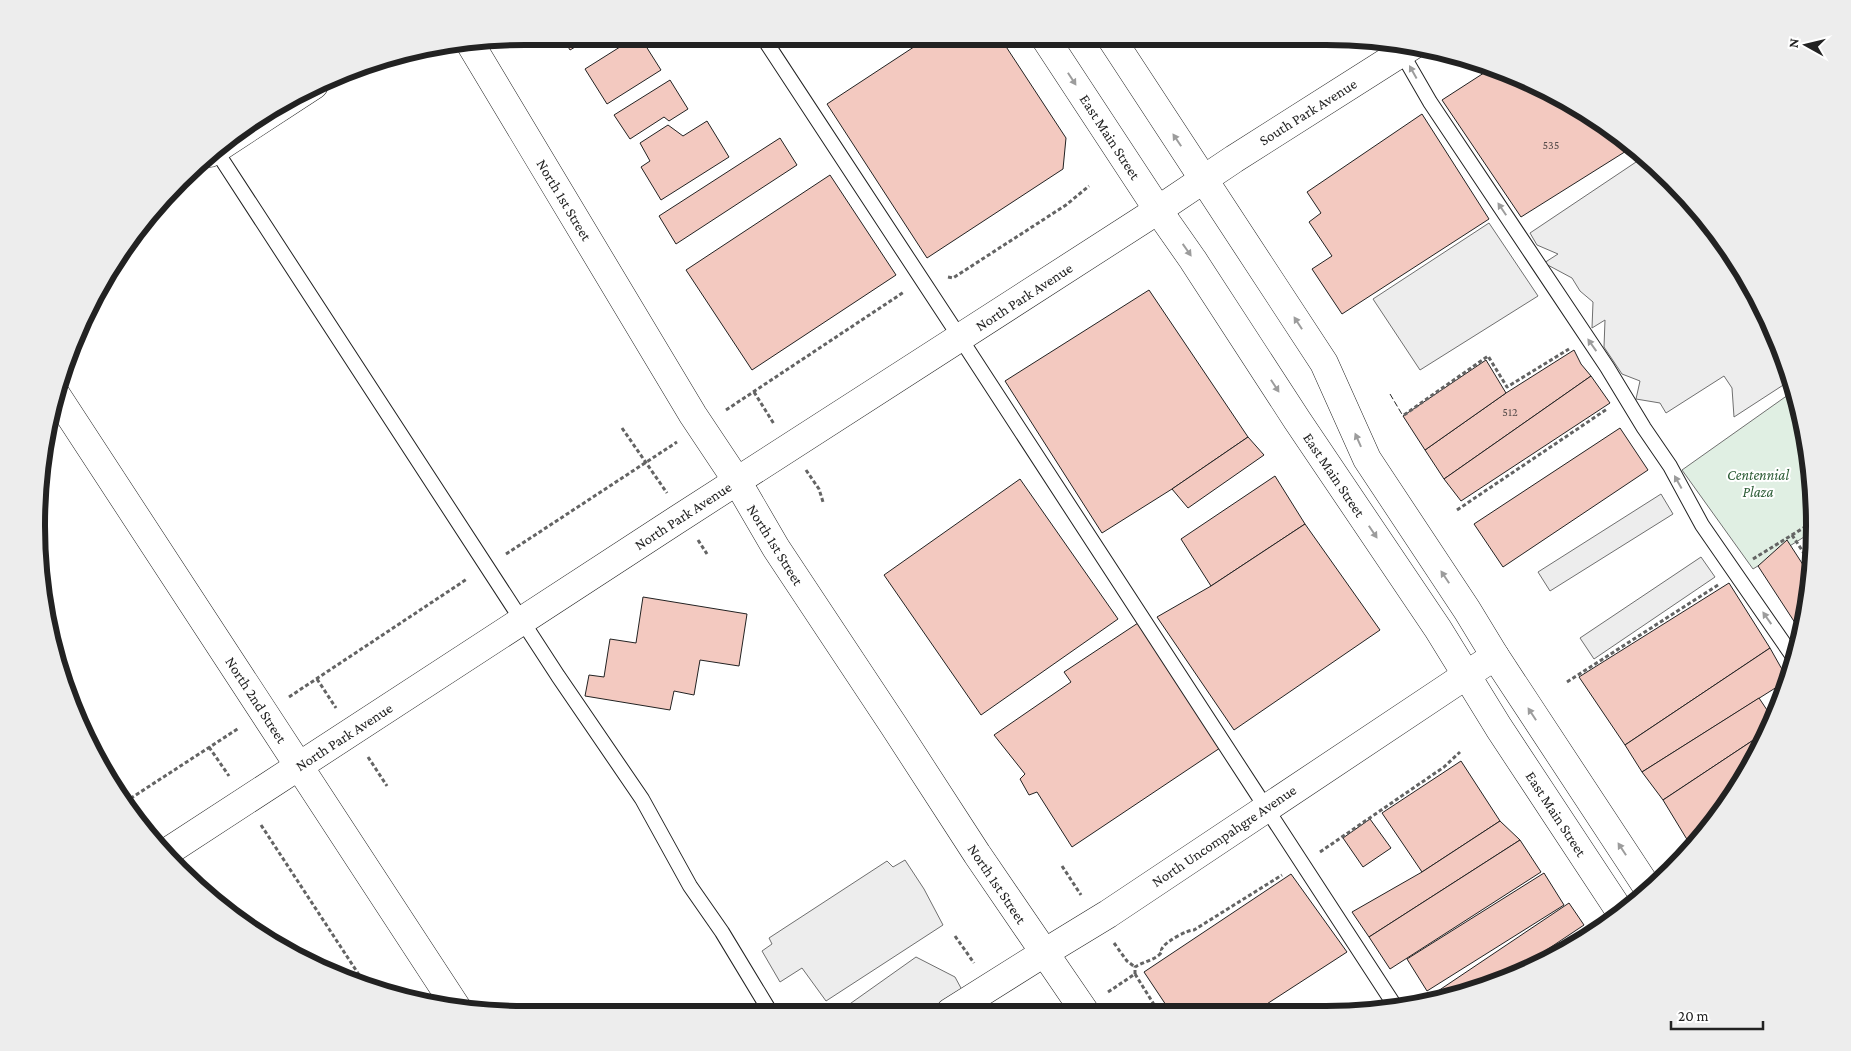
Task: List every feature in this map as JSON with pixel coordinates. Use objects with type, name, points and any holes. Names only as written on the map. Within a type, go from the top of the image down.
[{"type":"street","name":"East Main Street","points":[[1050,45],[1158,210],[1194,260],[1297,420],[1438,629],[1617,907]]},
{"type":"street","points":[[1116,45],[1324,364],[1367,459],[1645,884]]},
{"type":"street","name":"North 1st Street","points":[[473,48],[776,548],[976,854],[1081,1006]]},
{"type":"street","name":"South Park Avenue","points":[[1205,180],[1399,51]]},
{"type":"street","name":"North Park Avenue","points":[[171,849],[737,481],[1205,180]]},
{"type":"street","name":"North 2nd Street","points":[[61,402],[452,1000]]},
{"type":"street","name":"North Uncompahgre Avenue","points":[[960,1006],[1108,914],[1495,656]]},
{"type":"lane","points":[[768,45],[961,338],[1392,1001]]},
{"type":"lane","points":[[1405,52],[1430,102],[1625,396],[1670,466],[1702,525],[1790,651]]},
{"type":"lane","points":[[217,157],[522,621],[642,799],[690,886],[722,932],[767,1006]]},
{"type":"path","points":[[943,276],[953,278],[1066,205],[1089,186]]},
{"type":"path","points":[[130,798],[701,427],[906,290]]},
{"type":"path","points":[[1404,415],[1488,356],[1507,387],[1586,337]]},
{"type":"path","points":[[1457,510],[1625,396]]},
{"type":"path","points":[[1567,682],[1713,589],[1734,571],[1806,526]]},
{"type":"path","points":[[1792,535],[1805,555]]},
{"type":"path","points":[[209,747],[358,975]]},
{"type":"path","points":[[1155,1006],[1135,974],[1135,967],[1161,953],[1163,946],[1188,930],[1194,930],[1301,863],[1444,768],[1460,752]]},
{"type":"path","points":[[1090,1006],[1135,974]]},
{"type":"green space","name":"Centennial Plaza","points":[[1788,395],[1802,463],[1806,536],[1753,569],[1682,470]]},
{"type":"shaded area","points":[[1638,161],[1687,209],[1725,259],[1742,285],[1756,313],[1784,384],[1734,417],[1732,388],[1724,376],[1666,413],[1660,403],[1636,399],[1640,381],[1622,374],[1604,347],[1605,320],[1592,328],[1593,302],[1580,291],[1572,278],[1544,263],[1558,254],[1537,245],[1530,233]]},
{"type":"shaded area","points":[[1489,223],[1538,296],[1420,370],[1373,299]]},
{"type":"shaded area","points":[[1661,494],[1673,514],[1550,591],[1538,572]]},
{"type":"shaded area","points":[[1701,557],[1715,577],[1594,659],[1580,638]]},
{"type":"shaded area","points":[[905,860],[924,889],[943,925],[826,1001],[802,968],[780,982],[762,951],[772,944],[769,938],[887,861],[893,867]]},
{"type":"shaded area","points":[[916,957],[955,977],[968,1001],[960,1006],[847,1006]]},
{"type":"building","points":[[567,45],[578,45],[570,50]]},
{"type":"building","points":[[623,45],[645,45],[661,70],[607,104],[585,69]]},
{"type":"building","points":[[917,45],[1005,45],[1066,138],[1063,169],[927,258],[827,104]]},
{"type":"building","points":[[1484,73],[1566,109],[1626,151],[1521,217],[1442,100]]},
{"type":"building","points":[[670,80],[688,109],[669,121],[664,117],[630,139],[614,115]]},
{"type":"building","points":[[1422,114],[1489,219],[1342,314],[1312,269],[1332,256],[1309,222],[1321,213],[1307,192]]},
{"type":"building","points":[[707,121],[729,157],[661,200],[641,167],[650,161],[640,143],[668,125],[683,136]]},
{"type":"building","points":[[780,138],[797,165],[676,244],[659,216]]},
{"type":"building","points":[[830,175],[896,275],[752,370],[686,270]]},
{"type":"building","points":[[1149,290],[1248,437],[1172,489],[1102,533],[1005,381]]},
{"type":"building","points":[[1574,350],[1581,364],[1591,376],[1444,479],[1425,450],[1506,393]]},
{"type":"building","points":[[1486,360],[1506,393],[1425,450],[1403,416]]},
{"type":"building","points":[[1591,376],[1610,403],[1461,501],[1444,479]]},
{"type":"building","points":[[1620,428],[1648,470],[1503,567],[1474,524]]},
{"type":"building","points":[[1248,437],[1264,455],[1188,508],[1172,489]]},
{"type":"building","points":[[1275,476],[1305,524],[1211,586],[1181,539]]},
{"type":"building","points":[[1020,479],[1118,619],[981,715],[884,575]]},
{"type":"building","points":[[1305,524],[1380,630],[1234,730],[1157,617],[1211,586]]},
{"type":"building","points":[[1787,540],[1804,566],[1796,624],[1758,566]]},
{"type":"building","points":[[1729,583],[1770,648],[1625,745],[1579,677]]},
{"type":"building","points":[[643,597],[747,614],[739,666],[700,660],[694,695],[674,691],[670,710],[585,696],[589,675],[604,677],[610,639],[636,643]]},
{"type":"building","points":[[1138,623],[1220,748],[1072,847],[1037,792],[1029,795],[1020,779],[1025,774],[994,735],[1071,682],[1064,672]]},
{"type":"building","points":[[1770,648],[1783,671],[1777,687],[1642,772],[1625,745]]},
{"type":"building","points":[[1759,698],[1768,711],[1756,738],[1663,800],[1642,772]]},
{"type":"building","points":[[1756,738],[1742,766],[1725,792],[1688,841],[1663,800]]},
{"type":"building","points":[[1461,761],[1500,821],[1422,872],[1382,813]]},
{"type":"building","points":[[1370,819],[1391,848],[1363,867],[1343,838]]},
{"type":"building","points":[[1500,821],[1520,840],[1369,937],[1352,912],[1422,872]]},
{"type":"building","points":[[1520,840],[1541,872],[1390,969],[1369,937]]},
{"type":"building","points":[[1544,873],[1564,905],[1427,991],[1407,959]]},
{"type":"building","points":[[1291,874],[1347,952],[1264,1006],[1167,1006],[1144,972]]},
{"type":"building","points":[[1569,903],[1584,925],[1536,957],[1480,980],[1434,994]]},
{"type":"building","points":[[1580,931],[1581,932],[1566,942],[1554,948]]},
{"type":"fence","points":[[1390,394],[1403,416]]}]
